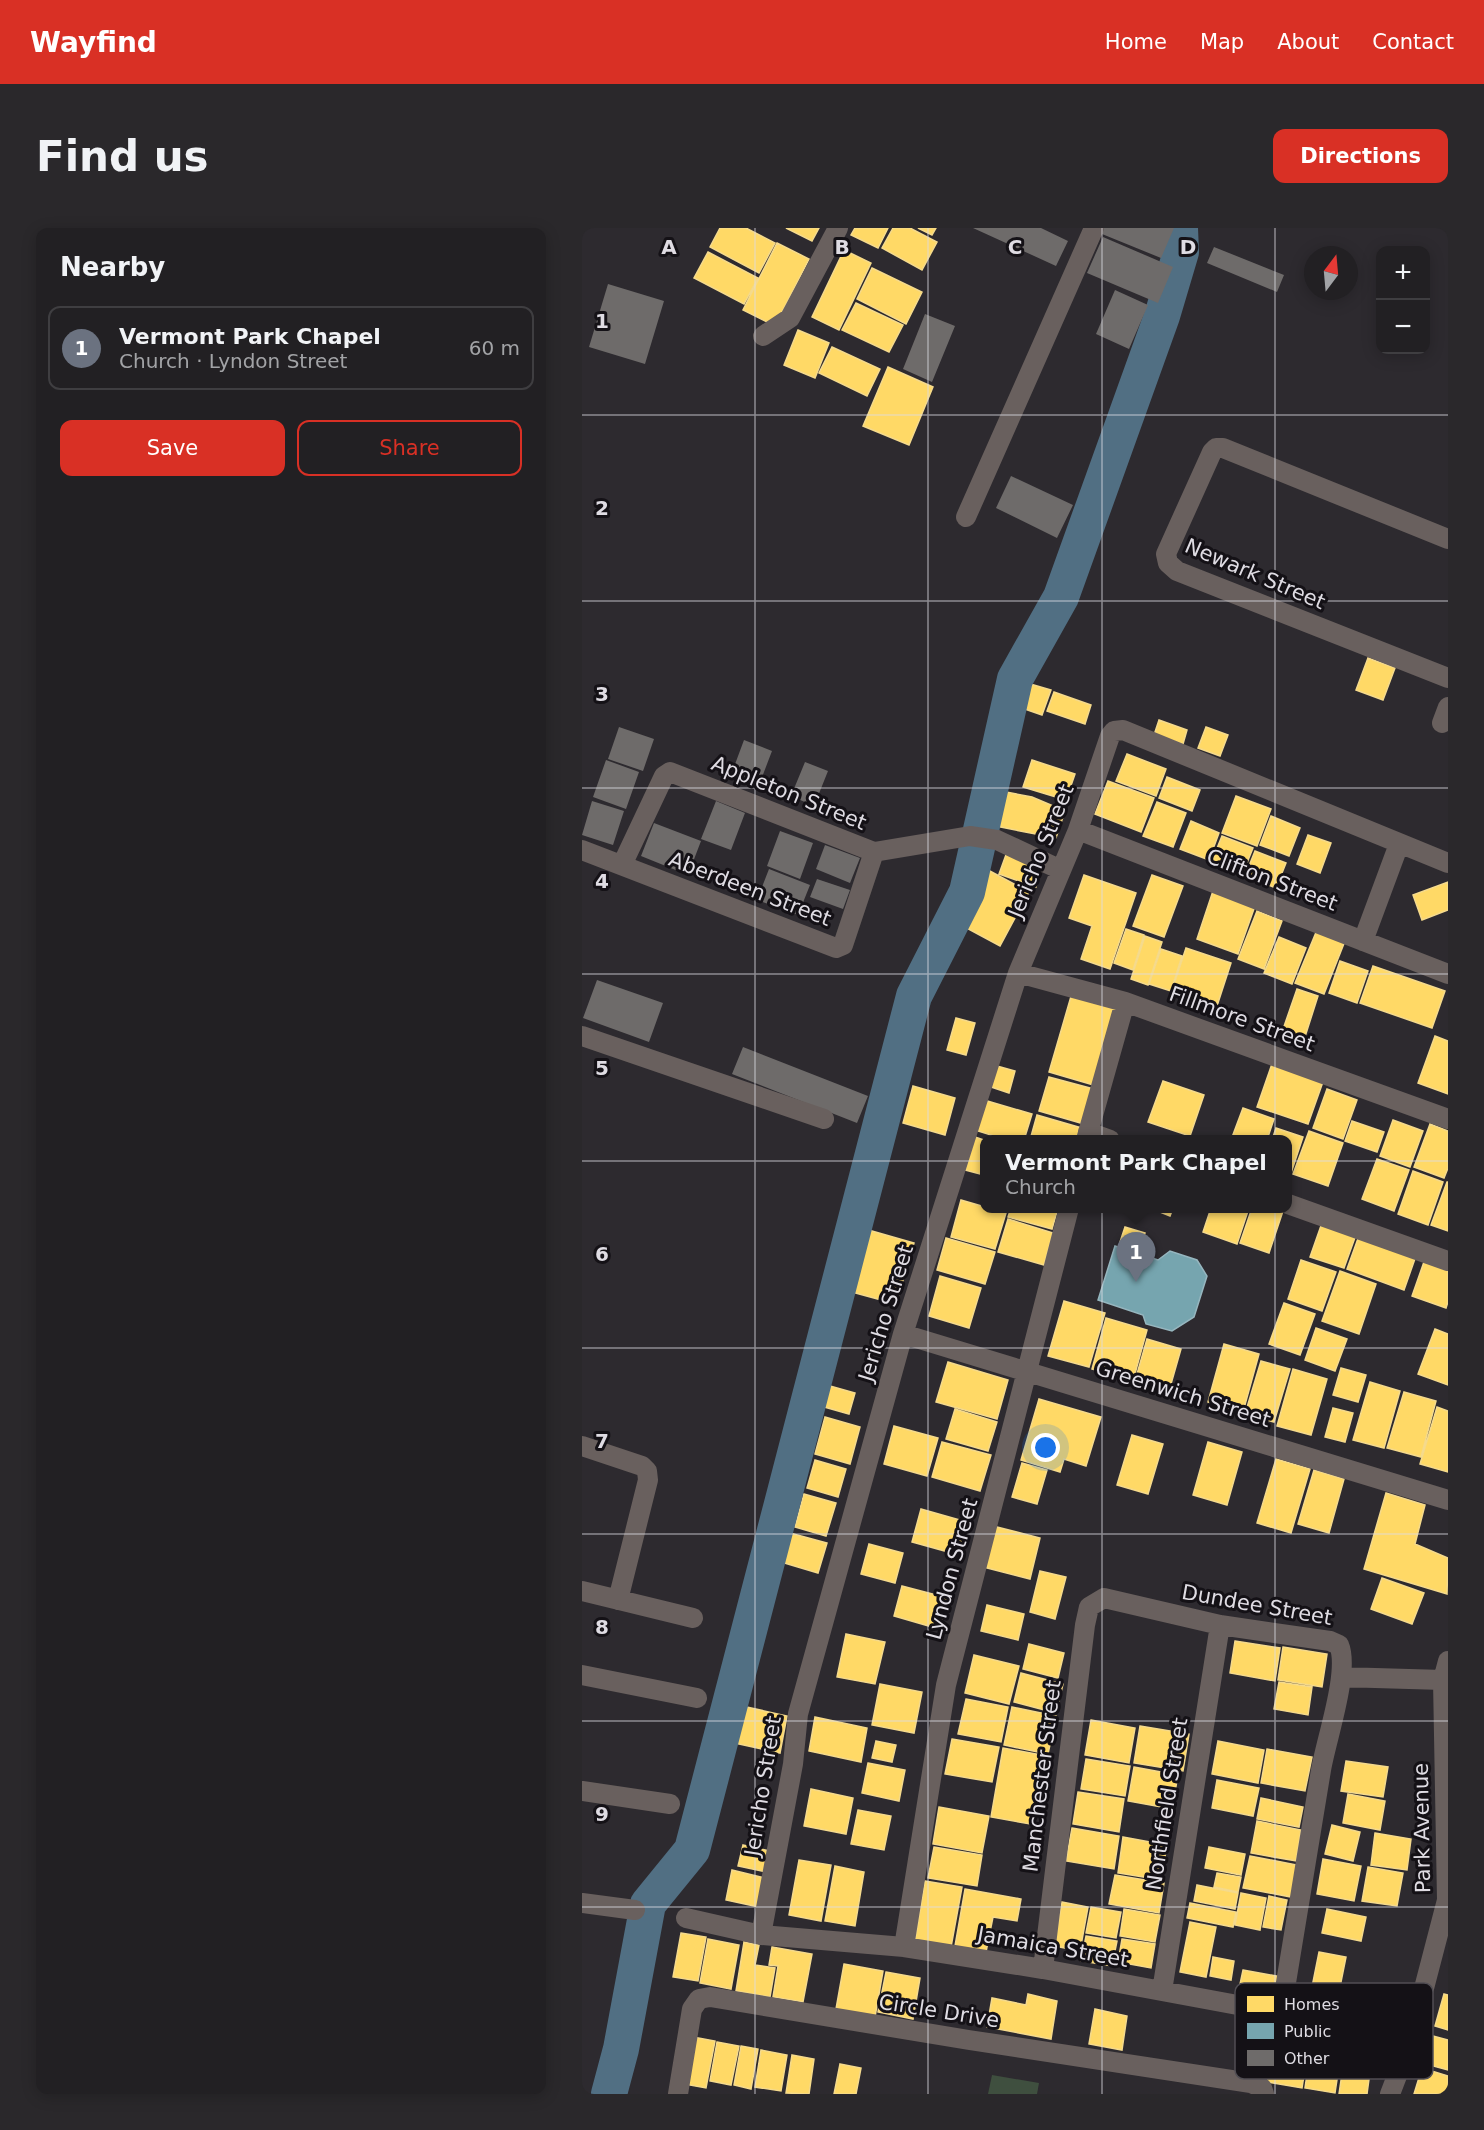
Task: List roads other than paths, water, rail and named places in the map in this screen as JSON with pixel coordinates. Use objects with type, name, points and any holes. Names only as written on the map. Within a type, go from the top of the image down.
[{"type":"street","points":[[763,336],[790,318],[838,228]]},
{"type":"street","points":[[966,517],[1094,228]]},
{"type":"street","name":"Newark Street","points":[[1448,538],[1223,448],[1216,448],[1212,452],[1166,554],[1168,563],[1177,571],[1448,678]]},
{"type":"street","name":"Jericho Street","points":[[761,1935],[793,1764],[798,1714],[903,1334],[1018,973],[1078,830],[1110,736],[1114,731],[1123,730],[1399,844]]},
{"type":"street","name":"Appleton Street","points":[[622,865],[664,776],[670,772],[874,852],[970,837],[997,840],[1061,870]]},
{"type":"street","name":"Clifton Street","points":[[1078,830],[1448,974]]},
{"type":"street","points":[[1363,941],[1399,844],[1448,864]]},
{"type":"street","name":"Aberdeen Street","points":[[582,850],[836,948],[843,945],[874,852]]},
{"type":"street","name":"Fillmore Street","points":[[1018,973],[1125,1002],[1448,1119]]},
{"type":"street","points":[[1087,1135],[1125,1002]]},
{"type":"street","points":[[582,1036],[824,1119]]},
{"type":"street","points":[[1292,1205],[1448,1261]]},
{"type":"street","name":"Lyndon Street","points":[[904,1947],[946,1685],[1068,1213]]},
{"type":"street","name":"Greenwich Street","points":[[903,1334],[1448,1500]]},
{"type":"street","points":[[582,1446],[642,1466],[647,1471],[648,1480],[618,1600]]},
{"type":"street","points":[[582,1591],[693,1618]]},
{"type":"street","name":"Dundee Street","points":[[1104,1598],[1221,1625],[1330,1641],[1339,1645],[1343,1654],[1341,1677],[1322,1767],[1286,1983]]},
{"type":"street","name":"Manchester Street","points":[[1043,1969],[1085,1625],[1089,1607],[1104,1598]]},
{"type":"street","name":"Northfield Street","points":[[1162,1991],[1221,1625]]},
{"type":"street","name":"Park Avenue","points":[[1426,1983],[1448,1900],[1443,1680],[1448,1661]]},
{"type":"street","points":[[582,1675],[697,1698]]},
{"type":"street","points":[[1341,1677],[1443,1680]]},
{"type":"street","points":[[582,1791],[670,1804]]},
{"type":"street","points":[[582,1904],[635,1910]]},
{"type":"street","name":"Jamaica Street","points":[[686,1918],[761,1935],[904,1947],[1043,1969],[1235,2004]]},
{"type":"street","name":"Circle Drive","points":[[678,2094],[692,2009],[699,1999],[710,1997],[969,2040],[1251,2083],[1262,2088],[1264,2094]]},
{"type":"street","name":"Park Avenue","points":[[1390,2094],[1396,2079]]},
{"type":"waterway","points":[[609,2094],[621,2049],[648,1904],[692,1850],[914,996],[967,892],[1015,679],[1061,597],[1162,316],[1181,252],[1180,228]]},
{"type":"place","name":"Vermont Park Chapel","points":[[1136,1282]]}]
